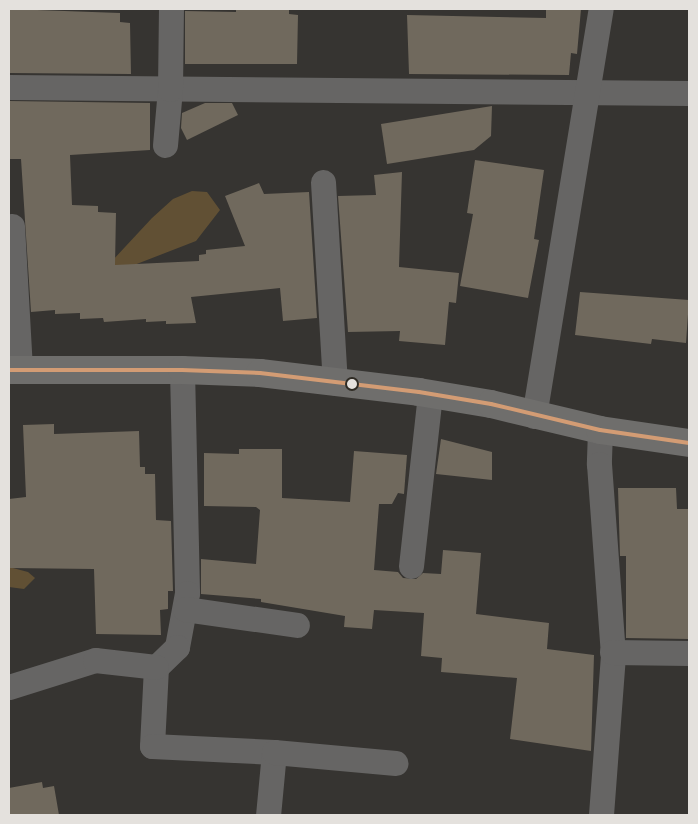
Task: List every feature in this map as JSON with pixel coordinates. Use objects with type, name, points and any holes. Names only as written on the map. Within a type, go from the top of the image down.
[{"type":"main road","points":[[15,370],[182,370],[260,374],[430,394],[491,404],[534,416],[600,430],[689,443]]},
{"type":"street","points":[[165,146],[170,88],[171,9]]},
{"type":"street","points":[[534,416],[601,9]]},
{"type":"street","points":[[9,87],[689,93]]},
{"type":"street","points":[[323,182],[334,383]]},
{"type":"street","points":[[12,226],[15,370]]},
{"type":"street","points":[[182,370],[185,609],[177,647],[156,667],[152,746],[274,752],[396,763]]},
{"type":"street","points":[[411,566],[430,394]]},
{"type":"street","points":[[600,430],[599,464],[612,652],[601,815]]},
{"type":"street","points":[[185,609],[296,625]]},
{"type":"street","points":[[612,652],[689,653]]},
{"type":"street","points":[[9,687],[95,660],[156,667]]},
{"type":"street","points":[[268,815],[274,752]]},
{"type":"shaded area","points":[[192,191],[207,192],[220,210],[196,241],[129,267],[108,291],[112,261],[152,218],[173,199]]},
{"type":"shaded area","points":[[9,567],[28,572],[35,578],[24,589],[9,587]]},
{"type":"building","points":[[9,9],[120,13],[120,22],[130,23],[131,74],[9,73]]},
{"type":"building","points":[[236,9],[289,9],[289,14],[298,15],[297,64],[185,64],[185,11],[236,12]]},
{"type":"building","points":[[546,9],[581,9],[577,54],[571,53],[569,75],[409,74],[407,15],[546,18]]},
{"type":"building","points":[[9,101],[150,103],[150,150],[70,155],[72,205],[98,206],[98,212],[116,213],[115,265],[199,261],[199,255],[206,254],[206,250],[245,246],[225,196],[259,183],[264,194],[309,192],[317,318],[283,321],[280,288],[191,297],[196,323],[166,324],[166,321],[146,322],[146,319],[104,322],[103,318],[80,319],[80,313],[55,314],[55,310],[31,312],[21,159],[9,159]]},
{"type":"building","points":[[205,103],[232,103],[238,115],[187,140],[181,128],[182,113]]},
{"type":"building","points":[[492,106],[491,136],[474,150],[387,164],[381,124]]},
{"type":"building","points":[[475,160],[544,170],[534,239],[539,240],[528,298],[460,286],[473,214],[467,213]]},
{"type":"building","points":[[402,172],[399,267],[459,273],[456,303],[449,302],[445,345],[399,341],[400,331],[348,332],[338,196],[376,195],[374,175]]},
{"type":"building","points":[[580,292],[689,300],[686,343],[652,339],[651,344],[575,335]]},
{"type":"building","points":[[54,424],[54,434],[139,431],[140,467],[145,467],[145,474],[155,474],[156,520],[171,521],[173,591],[168,591],[168,609],[160,610],[161,635],[96,634],[94,569],[9,568],[9,499],[26,497],[23,425]]},
{"type":"building","points":[[441,439],[492,452],[492,480],[436,474]]},
{"type":"building","points":[[239,449],[282,449],[282,498],[350,502],[354,451],[407,455],[404,494],[398,493],[392,504],[379,504],[374,570],[398,572],[403,578],[416,579],[423,573],[441,574],[443,550],[481,553],[476,614],[549,623],[547,649],[594,655],[591,751],[510,739],[517,678],[441,672],[442,658],[421,656],[424,613],[374,610],[372,629],[344,627],[345,616],[261,602],[261,599],[201,594],[201,559],[256,564],[260,510],[256,507],[204,506],[204,453],[239,454]]},
{"type":"building","points":[[618,488],[676,488],[677,509],[689,509],[689,639],[626,638],[626,556],[620,556]]},
{"type":"building","points":[[42,782],[43,788],[54,786],[59,815],[9,815],[9,788]]},
{"type":"transit line","points":[[9,370],[182,370],[260,373],[419,392],[491,404],[600,430],[689,443]]}]
